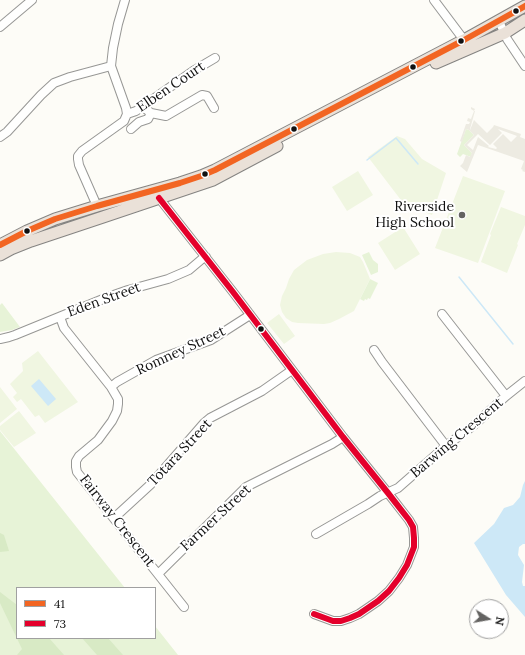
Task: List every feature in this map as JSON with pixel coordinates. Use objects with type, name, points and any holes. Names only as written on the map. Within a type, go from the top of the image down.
[{"type":"highway","points":[[0,245],[42,224],[97,206],[180,183],[215,170],[464,40],[525,6]]},
{"type":"highway","points":[[0,255],[31,241],[197,186],[226,174],[444,58],[505,33],[525,20]]},
{"type":"highway","points":[[97,206],[103,217]]},
{"type":"street","points":[[0,27],[32,0]]},
{"type":"street","points":[[97,206],[78,162],[78,156],[84,148],[124,121],[127,114],[111,66],[118,24],[125,0]]},
{"type":"street","points":[[434,0],[464,40]]},
{"type":"street","points":[[499,21],[507,39],[525,66]]},
{"type":"street","name":"Elben Court","points":[[127,114],[136,111],[193,71],[215,58]]},
{"type":"street","points":[[0,137],[7,132],[54,83],[111,66]]},
{"type":"street","points":[[142,107],[151,113],[166,116],[202,95],[207,96],[214,108]]},
{"type":"street","points":[[131,129],[140,122],[148,119],[151,113]]},
{"type":"street","points":[[159,198],[413,527],[414,547],[407,565],[389,591],[378,601],[359,614],[341,620],[333,621],[314,614]]},
{"type":"street","name":"Eden Street","points":[[0,338],[15,335],[121,292],[168,279],[189,270],[202,259],[206,258]]},
{"type":"street","points":[[442,314],[506,396]]},
{"type":"street","name":"Romney Street","points":[[111,386],[156,360],[211,340],[250,315]]},
{"type":"street","name":"Fairway Crescent","points":[[60,317],[64,328],[111,386],[118,399],[117,411],[112,421],[98,440],[79,456],[76,461],[77,472],[184,607]]},
{"type":"street","points":[[374,350],[446,446]]},
{"type":"street","name":"Totara Street","points":[[114,518],[151,484],[210,418],[262,391],[292,370]]},
{"type":"street","name":"Barwing Crescent","points":[[316,534],[380,496],[398,488],[525,381]]},
{"type":"street","name":"Farmer Street","points":[[158,574],[246,487],[343,437]]},
{"type":"green space","points":[[466,129],[474,135],[464,145],[472,153],[471,157],[463,154],[460,157],[457,154]]},
{"type":"green space","points":[[397,136],[405,139],[422,159],[446,173],[432,215],[404,204],[368,157]]},
{"type":"green space","points":[[358,171],[373,195],[347,211],[332,187]]},
{"type":"green space","points":[[463,176],[505,191],[478,263],[435,248]]},
{"type":"green space","points":[[501,207],[525,216],[525,225],[507,273],[481,262]]},
{"type":"green space","points":[[403,227],[420,254],[395,270],[378,243]]},
{"type":"green space","points":[[336,252],[350,253],[360,257],[370,279],[354,311],[330,323],[324,324],[298,323],[292,322],[286,318],[280,305],[282,296],[294,270],[307,260],[323,254]]},
{"type":"green space","points":[[369,252],[373,260],[378,264],[378,272],[371,275],[362,255]]},
{"type":"green space","points":[[370,279],[378,283],[370,299],[365,299],[364,301],[360,299]]},
{"type":"green space","points":[[2,303],[20,327],[0,332],[0,305]]},
{"type":"green space","points":[[279,314],[295,336],[284,344],[267,323]]},
{"type":"green space","points":[[38,351],[78,402],[45,423],[39,415],[35,417],[21,399],[17,402],[13,397],[17,393],[10,384],[23,371],[22,363]]},
{"type":"green space","points":[[0,387],[17,409],[0,423]]},
{"type":"green space","points":[[19,411],[36,433],[14,447],[0,430],[0,426]]},
{"type":"green space","points":[[0,431],[124,587],[16,587],[16,639],[156,639],[156,627],[178,655],[0,655]]},
{"type":"green space","points":[[0,533],[4,535],[9,551],[0,552]]},
{"type":"green space","points":[[0,592],[16,604],[16,636],[0,603]]},
{"type":"green space","points":[[17,639],[50,639],[64,655],[17,655],[22,649]]},
{"type":"green space","points":[[83,639],[109,639],[123,655],[97,655]]},
{"type":"shaded area","points":[[475,111],[470,130],[474,120],[487,133],[494,125],[521,134],[520,137],[525,139],[525,172],[521,169],[524,161],[478,145],[467,172],[460,166],[466,155],[470,157],[472,153],[464,145],[474,135],[469,130],[466,129],[462,142],[460,141],[466,124],[469,124],[470,122],[467,121],[468,118],[471,119]],"holes":[[[498,129],[517,136],[511,142],[503,134],[493,144],[497,148],[496,149],[488,147],[489,146],[478,137],[473,150],[467,145],[478,134],[490,145],[502,133]]]},
{"type":"water","points":[[39,379],[56,399],[48,406],[31,386]]},
{"type":"water","points":[[525,481],[525,544],[519,547],[518,555],[524,565],[522,582],[523,586],[525,586],[525,617],[506,595],[474,543],[494,524],[504,508],[513,505],[520,497]]},
{"type":"waterway","points":[[367,160],[396,138],[418,164]]},
{"type":"waterway","points":[[459,277],[513,344]]},
{"type":"transit line","name":"41","points":[[0,245],[55,219],[180,183],[215,170],[464,40],[525,6]]},
{"type":"transit line","name":"73","points":[[159,198],[413,527],[414,547],[407,565],[389,591],[378,601],[359,614],[341,621],[333,621],[314,614]]},
{"type":"place","name":"Riverside High School","points":[[462,215]]}]
